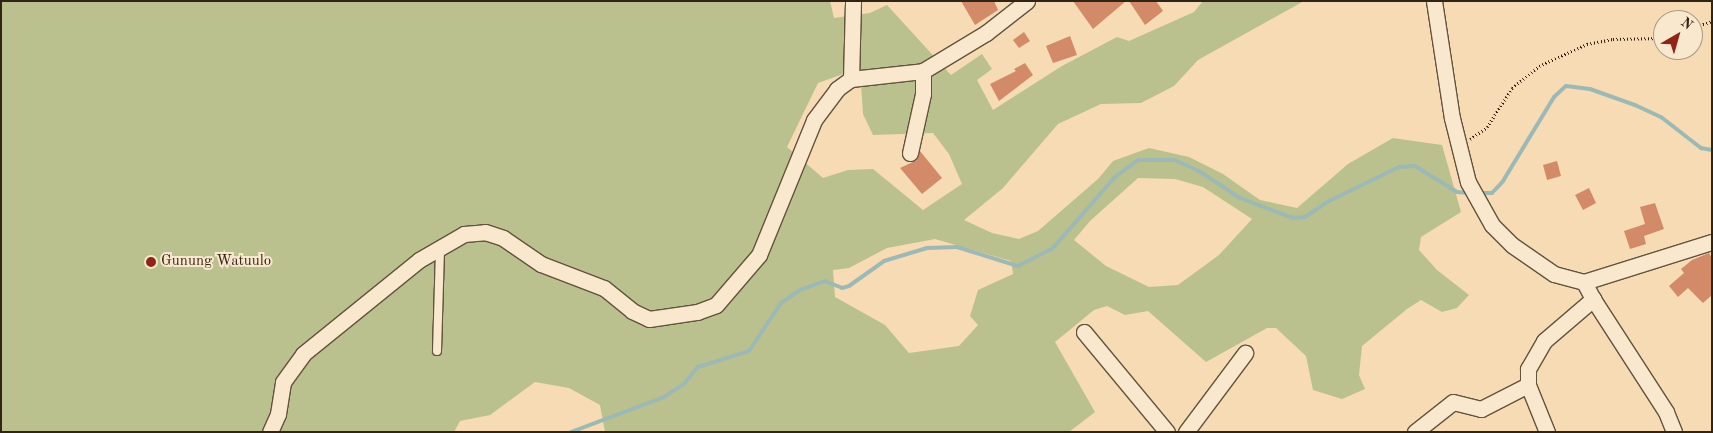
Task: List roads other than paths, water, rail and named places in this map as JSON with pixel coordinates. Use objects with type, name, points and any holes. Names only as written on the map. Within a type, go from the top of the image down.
[{"type":"street","points":[[851,79],[853,1]]},
{"type":"street","points":[[270,432],[278,414],[283,382],[303,354],[440,246],[477,232],[503,238],[540,264],[604,288],[632,311],[649,319],[716,305],[759,255],[814,120],[825,102],[851,79],[922,71],[986,33],[1027,1]]},
{"type":"street","points":[[1434,1],[1457,143],[1468,182],[1492,225],[1535,263],[1554,274],[1584,282],[1712,242]]},
{"type":"street","points":[[910,153],[923,94],[922,71]]},
{"type":"street","points":[[1584,282],[1666,412],[1674,432]]},
{"type":"street","points":[[1547,432],[1528,385],[1530,364],[1544,341],[1593,298]]},
{"type":"street","points":[[1084,332],[1167,432]]},
{"type":"street","points":[[1186,432],[1245,353]]},
{"type":"street","points":[[1415,432],[1453,402],[1481,409],[1528,385]]},
{"type":"lane","points":[[437,352],[440,246]]},
{"type":"waterway","points":[[1479,193],[1492,193],[1503,181],[1554,97],[1566,86],[1590,89],[1635,105],[1661,117],[1701,148],[1712,150]]},
{"type":"waterway","points":[[571,432],[664,397],[684,384],[698,367],[749,351],[781,303],[800,290],[825,281],[842,288],[849,286],[884,261],[927,248],[957,247],[1018,266],[1052,249],[1115,177],[1138,160],[1175,160],[1199,171],[1240,198],[1293,218],[1305,217],[1329,201],[1399,167],[1415,166],[1457,192],[1469,193]]},
{"type":"place","name":"Gunung Watuulo","points":[[151,262]]}]
